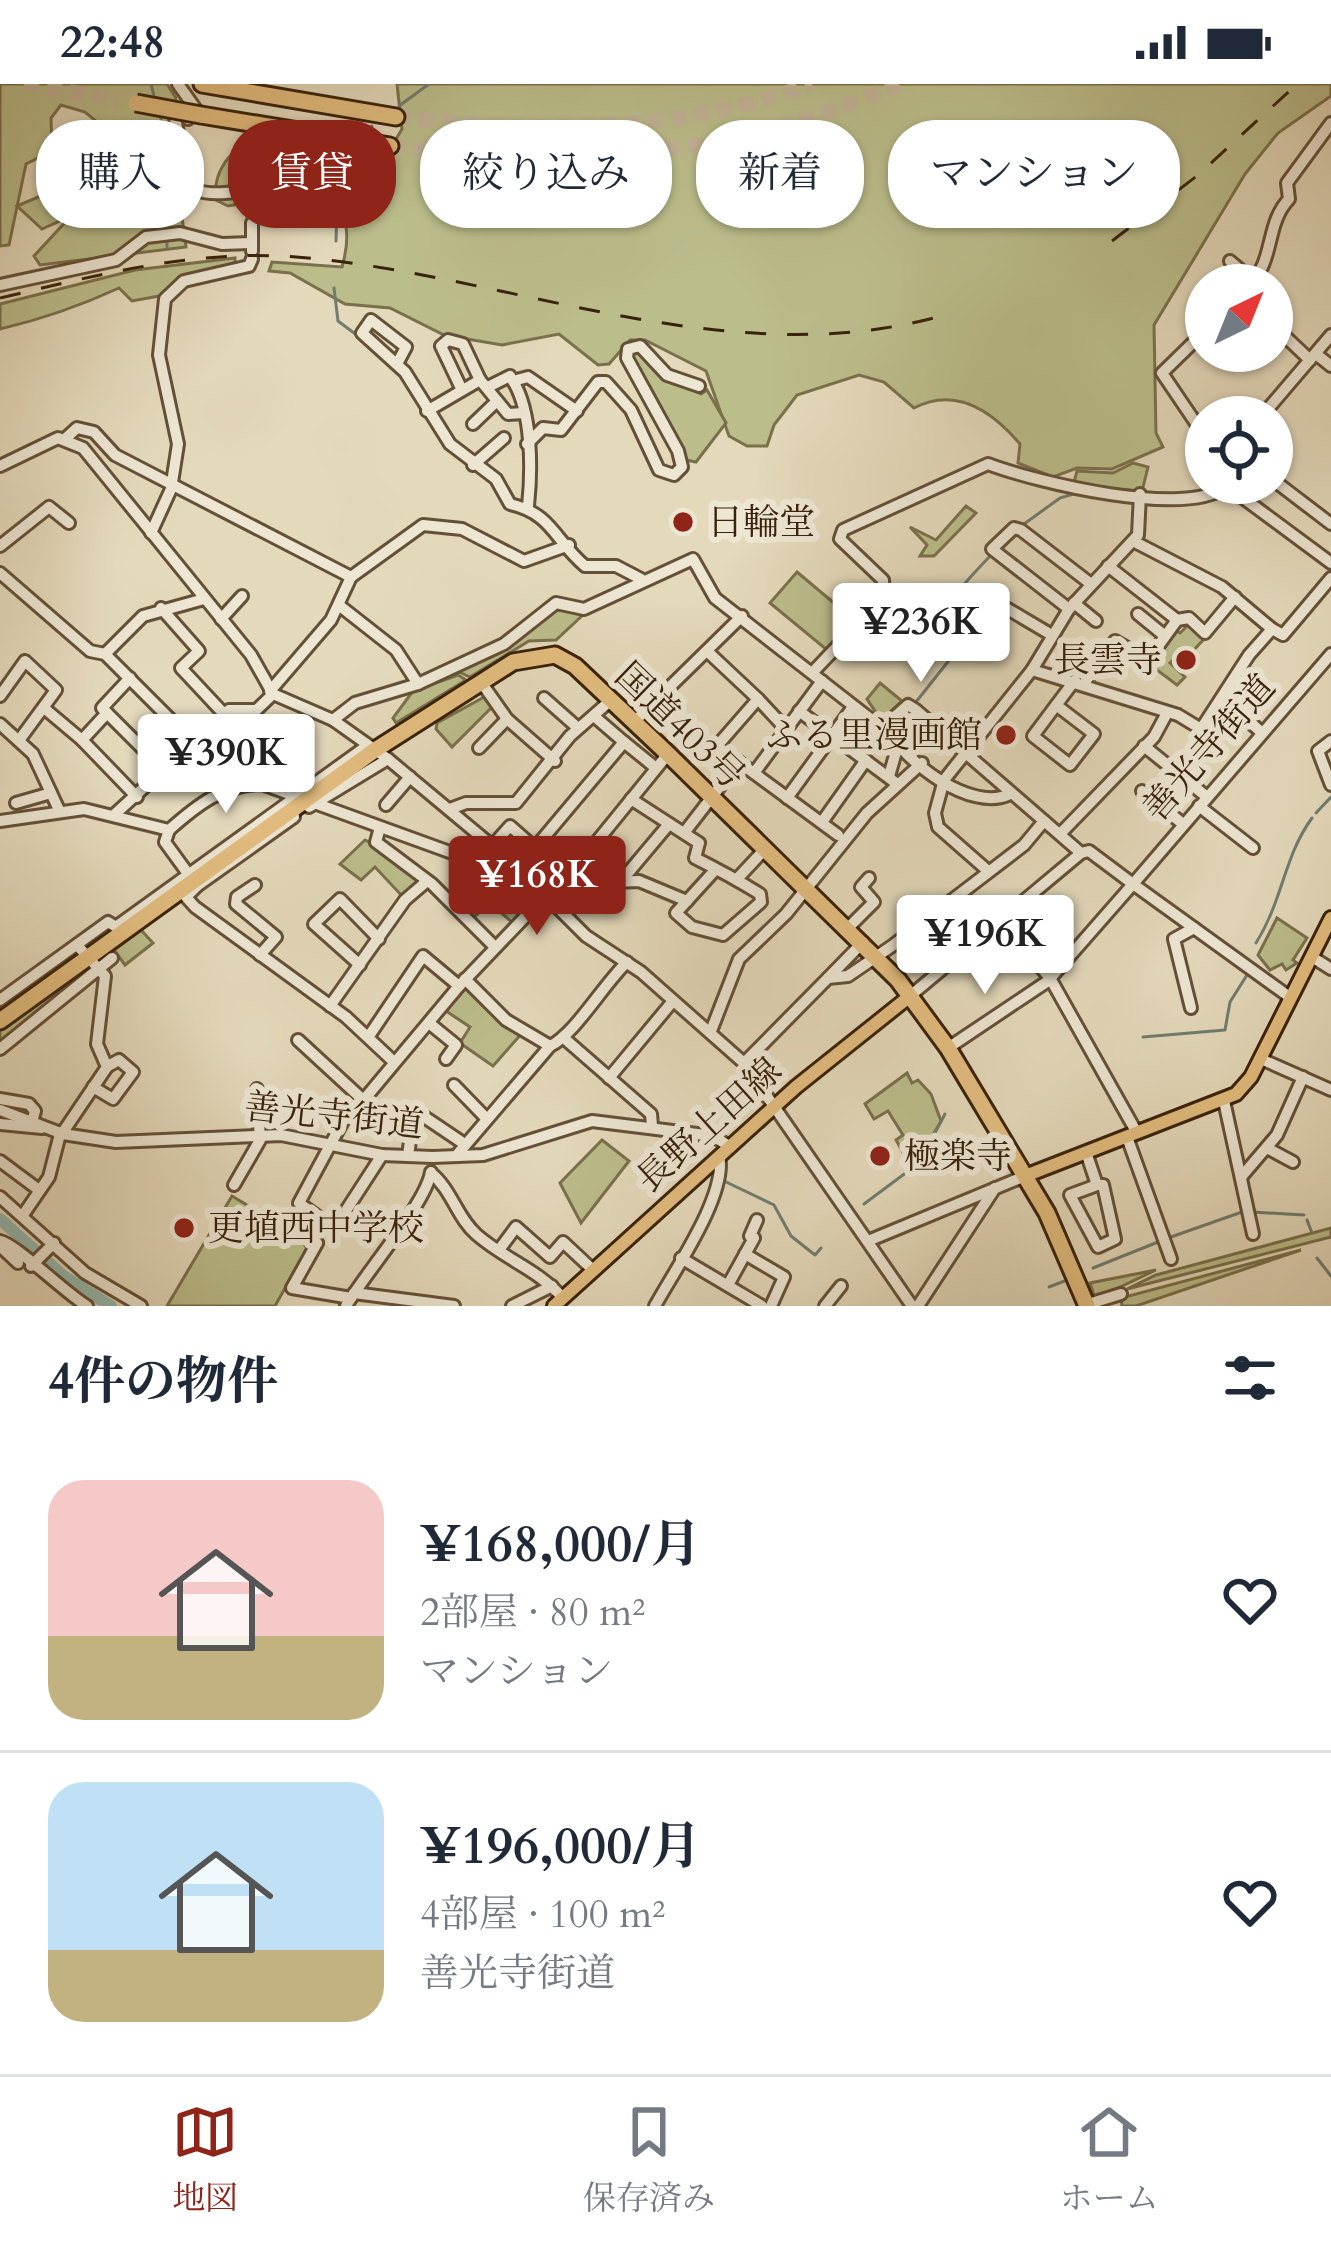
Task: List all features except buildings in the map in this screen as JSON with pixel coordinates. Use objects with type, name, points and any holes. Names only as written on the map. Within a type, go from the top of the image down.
[{"type":"highway","points":[[202,84],[396,117]]},
{"type":"highway","points":[[127,101],[231,120]]},
{"type":"highway","name":"国道403号","points":[[4,1007],[85,959],[120,929],[305,799],[481,682],[530,656],[555,655],[634,722],[849,927],[910,996],[1024,1176],[1076,1273],[1085,1304]]},
{"type":"main road","points":[[1024,1176],[1224,1101],[1243,1088],[1331,918]]},
{"type":"main road","name":"長野上田線","points":[[558,1302],[777,1104],[910,996]]},
{"type":"street","points":[[151,532],[171,484],[178,430],[159,355],[165,299],[177,284],[249,266],[257,215],[310,196],[313,184],[306,179],[278,182],[210,198],[196,193],[185,170],[175,118],[182,112],[188,119],[195,108],[178,84]]},
{"type":"street","points":[[1260,264],[1274,215],[1288,200],[1287,183],[1331,124]]},
{"type":"street","points":[[0,285],[116,260],[139,239],[166,234],[252,251]]},
{"type":"street","points":[[1230,261],[1233,264]]},
{"type":"street","points":[[397,364],[406,347],[371,320],[362,333],[397,364],[459,455],[496,479],[510,504],[528,506],[585,566],[616,566],[641,579]]},
{"type":"street","points":[[1279,396],[1331,335]]},
{"type":"street","points":[[461,388],[441,346],[448,340],[463,344],[484,384],[508,415],[524,413]]},
{"type":"street","points":[[1293,341],[1331,366]]},
{"type":"street","points":[[527,443],[543,428],[561,430],[598,382],[609,383],[631,410],[659,470],[668,476],[678,472],[682,461],[627,358],[628,349],[640,346],[667,375],[699,386]]},
{"type":"street","points":[[1185,351],[1162,373],[1185,407]]},
{"type":"street","points":[[427,411],[461,388],[510,376],[524,413],[532,462],[528,506]]},
{"type":"street","points":[[473,424],[528,377],[577,411]]},
{"type":"street","points":[[0,466],[47,441],[66,438],[77,428],[94,432],[115,454],[351,578]]},
{"type":"street","points":[[66,438],[83,448],[251,655],[272,693],[333,720],[450,809],[586,936],[627,962],[744,1063],[915,1306],[995,1187]]},
{"type":"street","points":[[473,465],[504,438]]},
{"type":"street","points":[[754,773],[817,677],[884,597],[883,580],[843,544],[843,530],[988,464],[1060,488],[1139,499],[1185,497]]},
{"type":"street","points":[[1293,495],[1331,524]]},
{"type":"street","points":[[987,870],[938,827],[935,813],[944,784],[1032,670],[1050,634],[1141,530],[1139,499]]},
{"type":"street","points":[[1253,504],[1331,563]]},
{"type":"street","points":[[0,546],[49,507],[69,523]]},
{"type":"street","points":[[514,864],[502,871],[428,841],[379,831],[305,799],[241,786],[209,756],[272,693],[340,606],[351,578],[423,525],[462,530],[524,561],[569,545]]},
{"type":"street","points":[[1091,584],[1019,529],[994,551],[1096,621]]},
{"type":"street","points":[[1132,541],[1235,597],[1283,635],[1331,578]]},
{"type":"street","points":[[333,720],[355,703],[418,685],[503,644],[556,603],[584,609],[693,559],[716,598],[853,707],[887,728],[898,745],[944,784],[964,795],[1010,794]]},
{"type":"street","points":[[1108,566],[1177,620]]},
{"type":"street","points":[[0,573],[90,651],[105,654],[194,743]]},
{"type":"street","points":[[979,592],[1050,634]]},
{"type":"street","points":[[221,620],[242,596]]},
{"type":"street","points":[[1056,705],[1094,734],[1070,765],[1033,736],[1056,705],[1115,640],[1148,659],[1177,620],[1189,618],[1205,633],[1235,597]]},
{"type":"street","points":[[105,654],[135,622],[161,608],[204,599]]},
{"type":"street","points":[[340,606],[396,650],[418,685]]},
{"type":"street","points":[[161,608],[199,651],[181,668],[224,714]]},
{"type":"street","points":[[1138,614],[1165,636]]},
{"type":"street","points":[[634,722],[742,616]]},
{"type":"street","points":[[1032,670],[1080,681],[1202,729],[1272,629]]},
{"type":"street","points":[[708,652],[785,728]]},
{"type":"street","name":"善光寺街道","points":[[947,1048],[1050,978],[1331,654]]},
{"type":"street","points":[[0,696],[25,661],[56,690],[20,739]]},
{"type":"street","points":[[130,679],[102,708],[165,771]]},
{"type":"street","points":[[481,682],[507,719],[554,761]]},
{"type":"street","points":[[544,698],[578,728]]},
{"type":"street","points":[[1223,698],[1262,733]]},
{"type":"street","points":[[758,699],[717,746],[838,835]]},
{"type":"street","points":[[450,809],[466,803],[513,805],[578,728],[610,700]]},
{"type":"street","points":[[887,728],[910,706],[1081,853]]},
{"type":"street","points":[[44,707],[137,797]]},
{"type":"street","points":[[788,798],[853,707]]},
{"type":"street","points":[[115,814],[231,708],[255,710]]},
{"type":"street","points":[[799,710],[893,780]]},
{"type":"street","points":[[1061,833],[1144,746],[1167,712]]},
{"type":"street","points":[[82,740],[106,713]]},
{"type":"street","points":[[595,717],[656,768]]},
{"type":"street","points":[[479,748],[507,719]]},
{"type":"street","points":[[0,724],[20,739],[59,811]]},
{"type":"street","points":[[1331,741],[1318,751],[1331,784]]},
{"type":"street","points":[[536,848],[624,742]]},
{"type":"street","points":[[893,780],[898,745]]},
{"type":"street","points":[[1144,746],[1253,848]]},
{"type":"street","points":[[305,799],[338,757],[376,752]]},
{"type":"street","points":[[454,1306],[432,1299],[350,1299],[292,1288],[317,1243],[306,1232],[316,1216],[299,1203],[329,1142],[361,1098],[495,946],[538,888],[568,877],[668,754]]},
{"type":"street","points":[[822,822],[866,760]]},
{"type":"street","points":[[685,833],[709,795],[739,762]]},
{"type":"street","points":[[711,1030],[739,959],[808,888],[893,780],[922,763]]},
{"type":"street","points":[[386,805],[410,778]]},
{"type":"street","points":[[241,786],[195,805],[169,830],[165,842],[193,880],[186,897],[369,1036],[394,1061]]},
{"type":"street","points":[[1142,791],[1184,824]]},
{"type":"street","points":[[16,802],[51,793]]},
{"type":"street","points":[[631,799],[699,843],[695,858],[736,879],[760,895],[760,902],[723,935],[692,926],[676,913],[716,869]]},
{"type":"street","points":[[0,820],[59,811],[115,814],[169,830]]},
{"type":"street","points":[[828,979],[848,976],[877,956],[1024,845],[1044,820]]},
{"type":"street","points":[[622,880],[669,824]]},
{"type":"street","points":[[493,845],[510,826],[568,877]]},
{"type":"street","points":[[379,831],[376,842],[495,946]]},
{"type":"street","points":[[736,879],[766,848]]},
{"type":"street","points":[[910,996],[1089,851],[1291,998]]},
{"type":"street","points":[[849,927],[874,902],[861,887],[868,878]]},
{"type":"street","points":[[538,888],[639,881],[687,901]]},
{"type":"street","points":[[330,1006],[405,900],[426,882]]},
{"type":"street","points":[[255,885],[237,897],[236,904],[276,937],[260,955]]},
{"type":"street","points":[[360,965],[314,924],[340,899],[380,939]]},
{"type":"street","points":[[1001,922],[1050,978],[1132,1135],[1171,1259]]},
{"type":"street","points":[[1191,1008],[1174,939],[1194,928]]},
{"type":"street","points":[[744,1063],[863,942]]},
{"type":"street","points":[[369,1036],[423,956],[506,1020],[550,1046]]},
{"type":"street","points":[[1312,956],[1331,969]]},
{"type":"street","points":[[4,1007],[85,959],[112,958]]},
{"type":"street","points":[[0,1049],[85,959]]},
{"type":"street","points":[[85,959],[105,976],[97,1044],[108,1066]]},
{"type":"street","points":[[456,1156],[550,1046],[565,1039],[581,1012],[627,962]]},
{"type":"street","points":[[609,1078],[673,1001]]},
{"type":"street","points":[[429,1023],[456,1045],[446,1059]]},
{"type":"street","points":[[565,1039],[652,1114],[652,1126]]},
{"type":"street","points":[[298,1040],[361,1098]]},
{"type":"street","points":[[1261,1059],[1331,1090]]},
{"type":"street","points":[[22,1215],[39,1190],[63,1135],[93,1087],[108,1066],[118,1060],[133,1072],[113,1099],[93,1087]]},
{"type":"street","points":[[1242,1176],[1268,1148],[1303,1077]]},
{"type":"street","points":[[454,1085],[486,1118]]},
{"type":"street","points":[[234,1185],[260,1134],[257,1089]]},
{"type":"street","points":[[0,1099],[29,1104],[37,1125],[2,1124],[0,1138]]},
{"type":"street","points":[[1224,1101],[1253,1234]]},
{"type":"street","points":[[408,1156],[409,1106],[464,1143]]},
{"type":"street","name":"善光寺街道","points":[[0,1110],[63,1135],[116,1142],[260,1134],[382,1154],[456,1156],[503,1150],[592,1121],[716,1136],[724,1151]]},
{"type":"street","points":[[1268,1148],[1293,1162]]},
{"type":"street","points":[[655,1306],[706,1215],[724,1151]]},
{"type":"street","points":[[1086,1152],[1097,1185]]},
{"type":"street","points":[[347,1209],[382,1154]]},
{"type":"street","points":[[350,1299],[422,1199],[433,1157]]},
{"type":"street","points":[[0,1161],[39,1190]]},
{"type":"street","points":[[431,1173],[450,1192],[471,1229],[552,1286],[558,1302]]},
{"type":"street","points":[[868,1241],[1024,1176]]},
{"type":"street","points":[[1097,1185],[1103,1185],[1115,1239],[1098,1247],[1070,1195],[1097,1185]]},
{"type":"street","points":[[0,1197],[85,1273],[141,1306]]},
{"type":"street","points":[[728,1286],[746,1254],[757,1220]]},
{"type":"street","points":[[499,1250],[516,1227],[550,1256],[563,1242],[593,1270]]},
{"type":"street","points":[[25,1264],[55,1243]]},
{"type":"street","points":[[0,1244],[87,1306]]},
{"type":"street","points":[[681,1258],[767,1306],[784,1277],[746,1254]]},
{"type":"street","points":[[512,1306],[552,1286]]},
{"type":"street","points":[[826,1306],[841,1286]]},
{"type":"street","points":[[1085,1304],[1121,1294]]},
{"type":"green space","points":[[0,84],[167,84],[176,98],[171,120],[95,120],[61,105],[51,120],[36,120],[36,159],[26,164],[9,245],[0,246]]},
{"type":"green space","points":[[397,84],[1331,84],[1331,96],[1278,133],[1245,174],[1191,264],[1185,264],[1185,274],[1154,325],[1156,433],[1163,447],[1112,469],[1077,468],[1053,477],[1018,463],[1020,444],[986,413],[959,401],[914,408],[884,382],[859,375],[797,395],[774,425],[767,446],[747,446],[729,436],[706,371],[645,340],[630,340],[609,364],[598,365],[559,334],[502,345],[444,335],[390,308],[345,304],[290,273],[269,271],[272,262],[342,267],[346,228],[396,228],[396,139],[402,129]]},
{"type":"green space","points":[[228,159],[228,206],[216,200],[217,180]]},
{"type":"green space","points":[[36,198],[36,223],[17,206]]},
{"type":"green space","points":[[60,228],[183,228],[186,247],[40,265],[34,256]]},
{"type":"green space","points":[[235,258],[235,264],[179,277],[159,296],[132,301],[119,288],[61,312],[0,329],[0,304],[135,270]]},
{"type":"green space","points":[[635,348],[654,367],[701,394],[707,390],[726,423],[696,462],[685,460],[630,352]]},
{"type":"green space","points":[[1133,463],[1148,467],[1142,491],[1073,486],[1077,471],[1113,473]]},
{"type":"green space","points":[[966,506],[976,513],[934,556],[920,556],[927,545],[910,527],[936,540]]},
{"type":"green space","points":[[797,572],[853,619],[827,650],[770,603]]},
{"type":"green space","points":[[554,608],[585,613],[556,640],[529,641],[470,677],[459,672],[445,675]]},
{"type":"green space","points":[[1190,623],[1205,638],[1190,654],[1184,648],[1170,663],[1185,677],[1177,685],[1149,664],[1174,630],[1180,633]]},
{"type":"green space","points":[[458,675],[466,680],[396,723],[393,718],[413,691]]},
{"type":"green space","points":[[880,683],[902,701],[881,720],[867,699]]},
{"type":"green space","points":[[486,696],[492,707],[452,747],[436,729],[437,723]]},
{"type":"green space","points":[[365,840],[392,854],[420,882],[403,897],[375,867],[361,880],[340,864]]},
{"type":"green space","points":[[477,867],[507,877],[536,900],[514,924],[490,903],[473,918],[454,903]]},
{"type":"green space","points":[[1277,918],[1307,938],[1293,960],[1297,963],[1286,970],[1282,964],[1270,970],[1258,955]]},
{"type":"green space","points":[[141,930],[153,943],[125,965],[114,950]]},
{"type":"green space","points":[[86,966],[90,971],[0,1042],[0,1028]]},
{"type":"green space","points":[[463,985],[523,1032],[493,1066],[460,1043],[470,1027],[443,1009]]},
{"type":"green space","points":[[907,1073],[912,1083],[918,1080],[931,1094],[941,1121],[921,1156],[910,1165],[896,1140],[903,1135],[888,1111],[874,1119],[865,1104]]},
{"type":"green space","points":[[602,1140],[629,1161],[581,1223],[560,1183]]},
{"type":"green space","points":[[232,1196],[300,1237],[307,1249],[275,1306],[167,1306]]},
{"type":"green space","points":[[1331,1228],[1331,1237],[1127,1289],[1156,1275]]},
{"type":"green space","points":[[1301,1250],[1136,1306],[1122,1306],[1121,1298]]},
{"type":"green space","points":[[1156,1270],[1095,1299],[1090,1283]]},
{"type":"waterway","points":[[151,84],[155,100]]},
{"type":"waterway","points":[[399,106],[429,84]]},
{"type":"waterway","points":[[160,114],[172,180],[166,210],[167,247]]},
{"type":"waterway","points":[[336,228],[336,241]]},
{"type":"waterway","points":[[334,288],[338,321],[358,336]]},
{"type":"waterway","points":[[1024,524],[1060,498],[1077,493]]},
{"type":"waterway","points":[[1152,504],[1185,502]]},
{"type":"waterway","points":[[957,651],[952,618],[956,597],[991,555]]},
{"type":"waterway","points":[[916,702],[954,654]]},
{"type":"waterway","points":[[1316,813],[1331,797]]},
{"type":"waterway","points":[[1256,943],[1312,818]]},
{"type":"waterway","points":[[1143,1037],[1225,1030],[1230,1002],[1247,975]]},
{"type":"waterway","points":[[864,1204],[919,1163],[945,1114]]},
{"type":"waterway","points":[[724,1181],[774,1205],[791,1236],[815,1255],[821,1248]]},
{"type":"waterway","points":[[1168,1238],[1242,1212]]},
{"type":"waterway","points":[[1252,1212],[1304,1215]]},
{"type":"waterway","points":[[0,1219],[62,1275],[111,1306]]},
{"type":"waterway","points":[[1307,1220],[1312,1233]]},
{"type":"waterway","points":[[1093,1268],[1158,1242]]},
{"type":"waterway","points":[[1317,1258],[1331,1276]]},
{"type":"waterway","points":[[1049,1287],[1067,1280]]},
{"type":"tunnel","points":[[24,84],[118,100]]},
{"type":"tunnel","points":[[396,117],[554,127],[606,125],[710,112],[812,84]]},
{"type":"tunnel","points":[[396,147],[526,156],[649,151],[770,129],[899,84]]},
{"type":"railway","points":[[1112,241],[1198,175],[1297,84]]},
{"type":"railway","points":[[0,298],[146,266],[258,256],[376,267],[693,327],[773,334],[853,332],[934,318]]},
{"type":"place","name":"日輪堂","points":[[683,522]]},
{"type":"place","name":"長雲寺","points":[[1186,660]]},
{"type":"place","name":"ふる里漫画館","points":[[1006,735]]},
{"type":"place","name":"極楽寺","points":[[880,1156]]},
{"type":"place","name":"更埴西中学校","points":[[184,1228]]}]
